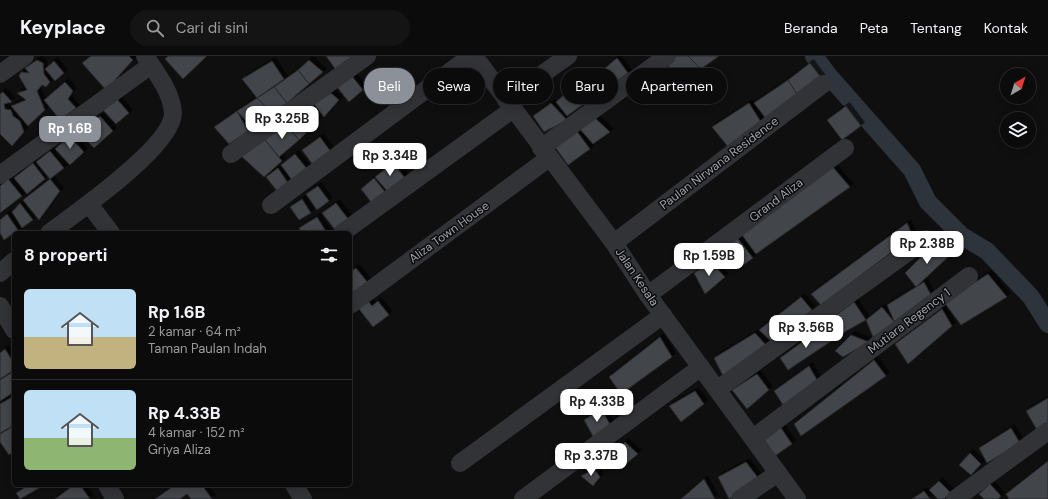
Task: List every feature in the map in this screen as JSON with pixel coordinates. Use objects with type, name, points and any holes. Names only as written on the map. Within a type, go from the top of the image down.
[{"type":"street","points":[[0,74],[25,56]]},
{"type":"street","points":[[231,154],[367,56]]},
{"type":"street","points":[[271,206],[471,56]]},
{"type":"street","name":"Jalan Kesala","points":[[474,56],[493,82]]},
{"type":"street","points":[[553,68],[568,56]]},
{"type":"street","name":"Aliza Town House","points":[[352,303],[667,56]]},
{"type":"street","points":[[0,175],[147,59],[170,98],[173,114],[169,129],[155,146],[131,169],[89,204],[52,231]]},
{"type":"street","name":"Paulan Nirwana Residence","points":[[614,243],[824,84]]},
{"type":"street","points":[[345,231],[509,104]]},
{"type":"street","name":"Jalan Kesala","points":[[509,104],[614,243],[648,295],[797,499]]},
{"type":"street","name":"Grand Aliza","points":[[648,295],[845,148]]},
{"type":"street","points":[[89,204],[109,231]]},
{"type":"street","points":[[718,389],[926,238]]},
{"type":"street","points":[[0,273],[12,263]]},
{"type":"street","name":"Mutiara Regency 1","points":[[753,438],[970,276]]},
{"type":"street","points":[[0,306],[12,327]]},
{"type":"street","points":[[460,463],[663,315]]},
{"type":"street","points":[[523,499],[702,367]]},
{"type":"street","points":[[955,499],[1048,431]]},
{"type":"street","points":[[740,499],[778,473]]},
{"type":"street","points":[[108,487],[115,499]]},
{"type":"street","points":[[295,487],[303,499]]},
{"type":"building","points":[[91,56],[129,56],[133,60],[106,90],[82,63]]},
{"type":"building","points":[[168,56],[207,56],[183,79],[165,59]]},
{"type":"building","points":[[326,56],[356,56],[336,70]]},
{"type":"building","points":[[675,56],[688,56],[700,68],[670,68],[666,64]]},
{"type":"building","points":[[688,56],[719,56],[702,68],[700,68]]},
{"type":"building","points":[[617,58],[626,70],[626,74],[618,80],[618,68],[605,68]]},
{"type":"building","points":[[37,60],[43,63],[44,74],[50,82],[46,87],[42,85],[37,91],[45,110],[28,126],[11,106],[26,100],[17,93],[27,90],[19,76],[21,72],[29,73],[25,68]]},
{"type":"building","points":[[309,60],[323,72],[309,84],[298,70]]},
{"type":"building","points":[[54,61],[64,73],[55,81],[45,69]]},
{"type":"building","points":[[272,61],[284,79],[257,98],[242,79]]},
{"type":"building","points":[[810,63],[822,79],[798,96],[788,80]]},
{"type":"building","points":[[298,70],[309,84],[287,103],[274,87]]},
{"type":"building","points":[[352,76],[363,90],[349,102],[337,87]]},
{"type":"building","points":[[788,80],[798,96],[767,120],[754,103]]},
{"type":"building","points":[[65,82],[73,91],[68,99],[76,108],[60,120],[44,100]]},
{"type":"building","points":[[274,87],[287,103],[272,113],[257,98]]},
{"type":"building","points":[[3,92],[12,102],[4,104],[5,109],[11,110],[13,116],[20,121],[24,132],[12,146],[0,134],[0,94]]},
{"type":"building","points":[[331,93],[339,100],[324,117],[314,104]]},
{"type":"building","points":[[116,98],[129,113],[116,124],[103,110]]},
{"type":"building","points":[[257,98],[272,113],[252,128],[237,111]]},
{"type":"building","points":[[561,98],[561,104],[584,104],[567,116],[556,102]]},
{"type":"building","points":[[749,103],[761,122],[729,148],[712,127]]},
{"type":"building","points":[[550,104],[552,104],[567,120],[544,132],[533,116]]},
{"type":"building","points":[[846,106],[861,126],[842,140],[827,120]]},
{"type":"building","points":[[310,108],[318,121],[299,140],[285,124]]},
{"type":"building","points":[[237,111],[248,131],[229,144],[214,127]]},
{"type":"building","points":[[100,116],[113,131],[94,148],[86,140],[93,135],[87,128]]},
{"type":"building","points":[[595,118],[610,132],[593,144],[579,128]]},
{"type":"building","points":[[285,124],[299,140],[279,157],[265,140]]},
{"type":"building","points":[[576,130],[590,149],[568,165],[555,147]]},
{"type":"building","points":[[69,136],[84,152],[70,165],[55,149]]},
{"type":"building","points":[[320,137],[334,156],[316,169],[302,150]]},
{"type":"building","points":[[265,140],[282,161],[264,177],[240,155]]},
{"type":"building","points":[[50,151],[64,168],[50,179],[36,162]]},
{"type":"building","points":[[295,154],[307,169],[292,180],[281,165]]},
{"type":"building","points":[[33,163],[45,179],[27,194],[14,178]]},
{"type":"building","points":[[393,163],[405,178],[388,192],[375,177]]},
{"type":"building","points":[[832,166],[850,187],[756,254],[742,235]]},
{"type":"building","points":[[278,168],[288,183],[277,191],[266,177]]},
{"type":"building","points":[[374,178],[385,192],[371,202],[361,189]]},
{"type":"building","points":[[8,179],[22,196],[0,213],[0,186]]},
{"type":"building","points":[[50,179],[60,191],[39,220],[23,200]]},
{"type":"building","points":[[318,186],[329,201],[317,210],[306,194]]},
{"type":"building","points":[[302,199],[311,213],[299,220],[290,207]]},
{"type":"building","points":[[20,203],[33,220],[22,228],[12,212]]},
{"type":"building","points":[[336,203],[349,220],[336,231],[322,213]]},
{"type":"building","points":[[7,214],[18,230],[12,231],[12,234],[4,240],[0,233],[0,220]]},
{"type":"building","points":[[317,217],[326,231],[301,231],[299,228]]},
{"type":"building","points":[[907,223],[913,236],[821,305],[811,294]]},
{"type":"building","points":[[735,235],[753,258],[739,268],[718,252]]},
{"type":"building","points":[[935,243],[949,256],[916,287],[905,273]]},
{"type":"building","points":[[711,262],[725,277],[705,294],[694,273]]},
{"type":"building","points":[[356,268],[368,283],[352,295],[352,271]]},
{"type":"building","points":[[988,274],[1007,297],[961,325],[944,302]]},
{"type":"building","points":[[924,282],[931,295],[895,323],[887,305]]},
{"type":"building","points":[[365,297],[372,306],[378,301],[389,315],[373,327],[355,304]]},
{"type":"building","points":[[801,297],[812,310],[772,342],[759,330]]},
{"type":"building","points":[[854,302],[866,320],[839,335],[831,319]]},
{"type":"building","points":[[882,307],[895,323],[873,337],[866,320]]},
{"type":"building","points":[[942,309],[952,326],[908,364],[895,344]]},
{"type":"building","points":[[820,329],[833,340],[788,370],[780,358]]},
{"type":"building","points":[[755,333],[766,345],[723,376],[714,358]]},
{"type":"building","points":[[851,335],[869,342],[843,357],[835,351]]},
{"type":"building","points":[[660,337],[672,357],[621,394],[609,377]]},
{"type":"building","points":[[5,349],[12,360],[12,371],[0,379],[0,353]]},
{"type":"building","points":[[874,360],[886,376],[801,436],[794,424]]},
{"type":"building","points":[[809,366],[817,380],[783,405],[774,391]]},
{"type":"building","points":[[12,372],[12,393],[0,401],[0,380]]},
{"type":"building","points":[[757,374],[769,390],[747,409],[732,390]]},
{"type":"building","points":[[695,391],[704,404],[681,422],[669,406]]},
{"type":"building","points":[[12,397],[12,426],[0,433],[0,404]]},
{"type":"building","points":[[1048,398],[1048,423],[1037,430],[1026,411]]},
{"type":"building","points":[[601,409],[611,426],[594,438],[584,420]]},
{"type":"building","points":[[779,425],[792,444],[775,456],[762,437]]},
{"type":"building","points":[[12,427],[12,453],[9,455],[0,442],[0,434]]},
{"type":"building","points":[[1011,428],[1020,443],[987,463],[979,448]]},
{"type":"building","points":[[625,442],[638,454],[621,468],[612,456]]},
{"type":"building","points":[[970,453],[981,464],[971,475],[959,465]]},
{"type":"building","points":[[1048,461],[1048,499],[1009,499],[1006,494]]},
{"type":"building","points":[[746,462],[759,479],[729,499],[718,477]]},
{"type":"building","points":[[594,469],[600,477],[593,486],[581,476]]},
{"type":"building","points":[[704,479],[715,499],[681,499]]},
{"type":"building","points":[[939,481],[951,493],[944,499],[938,499],[929,490]]},
{"type":"building","points":[[990,484],[1001,496],[998,499],[984,499],[979,494]]},
{"type":"building","points":[[26,487],[41,487],[20,499],[16,493]]},
{"type":"building","points":[[71,487],[81,487],[90,499],[55,499]]},
{"type":"building","points":[[172,487],[203,487],[212,499],[191,499],[187,494],[180,499],[155,499]]},
{"type":"building","points":[[924,491],[930,499],[912,499]]},
{"type":"waterway","points":[[814,56],[829,76],[912,170],[928,202],[962,236],[987,251],[1031,297],[1048,324]]}]
